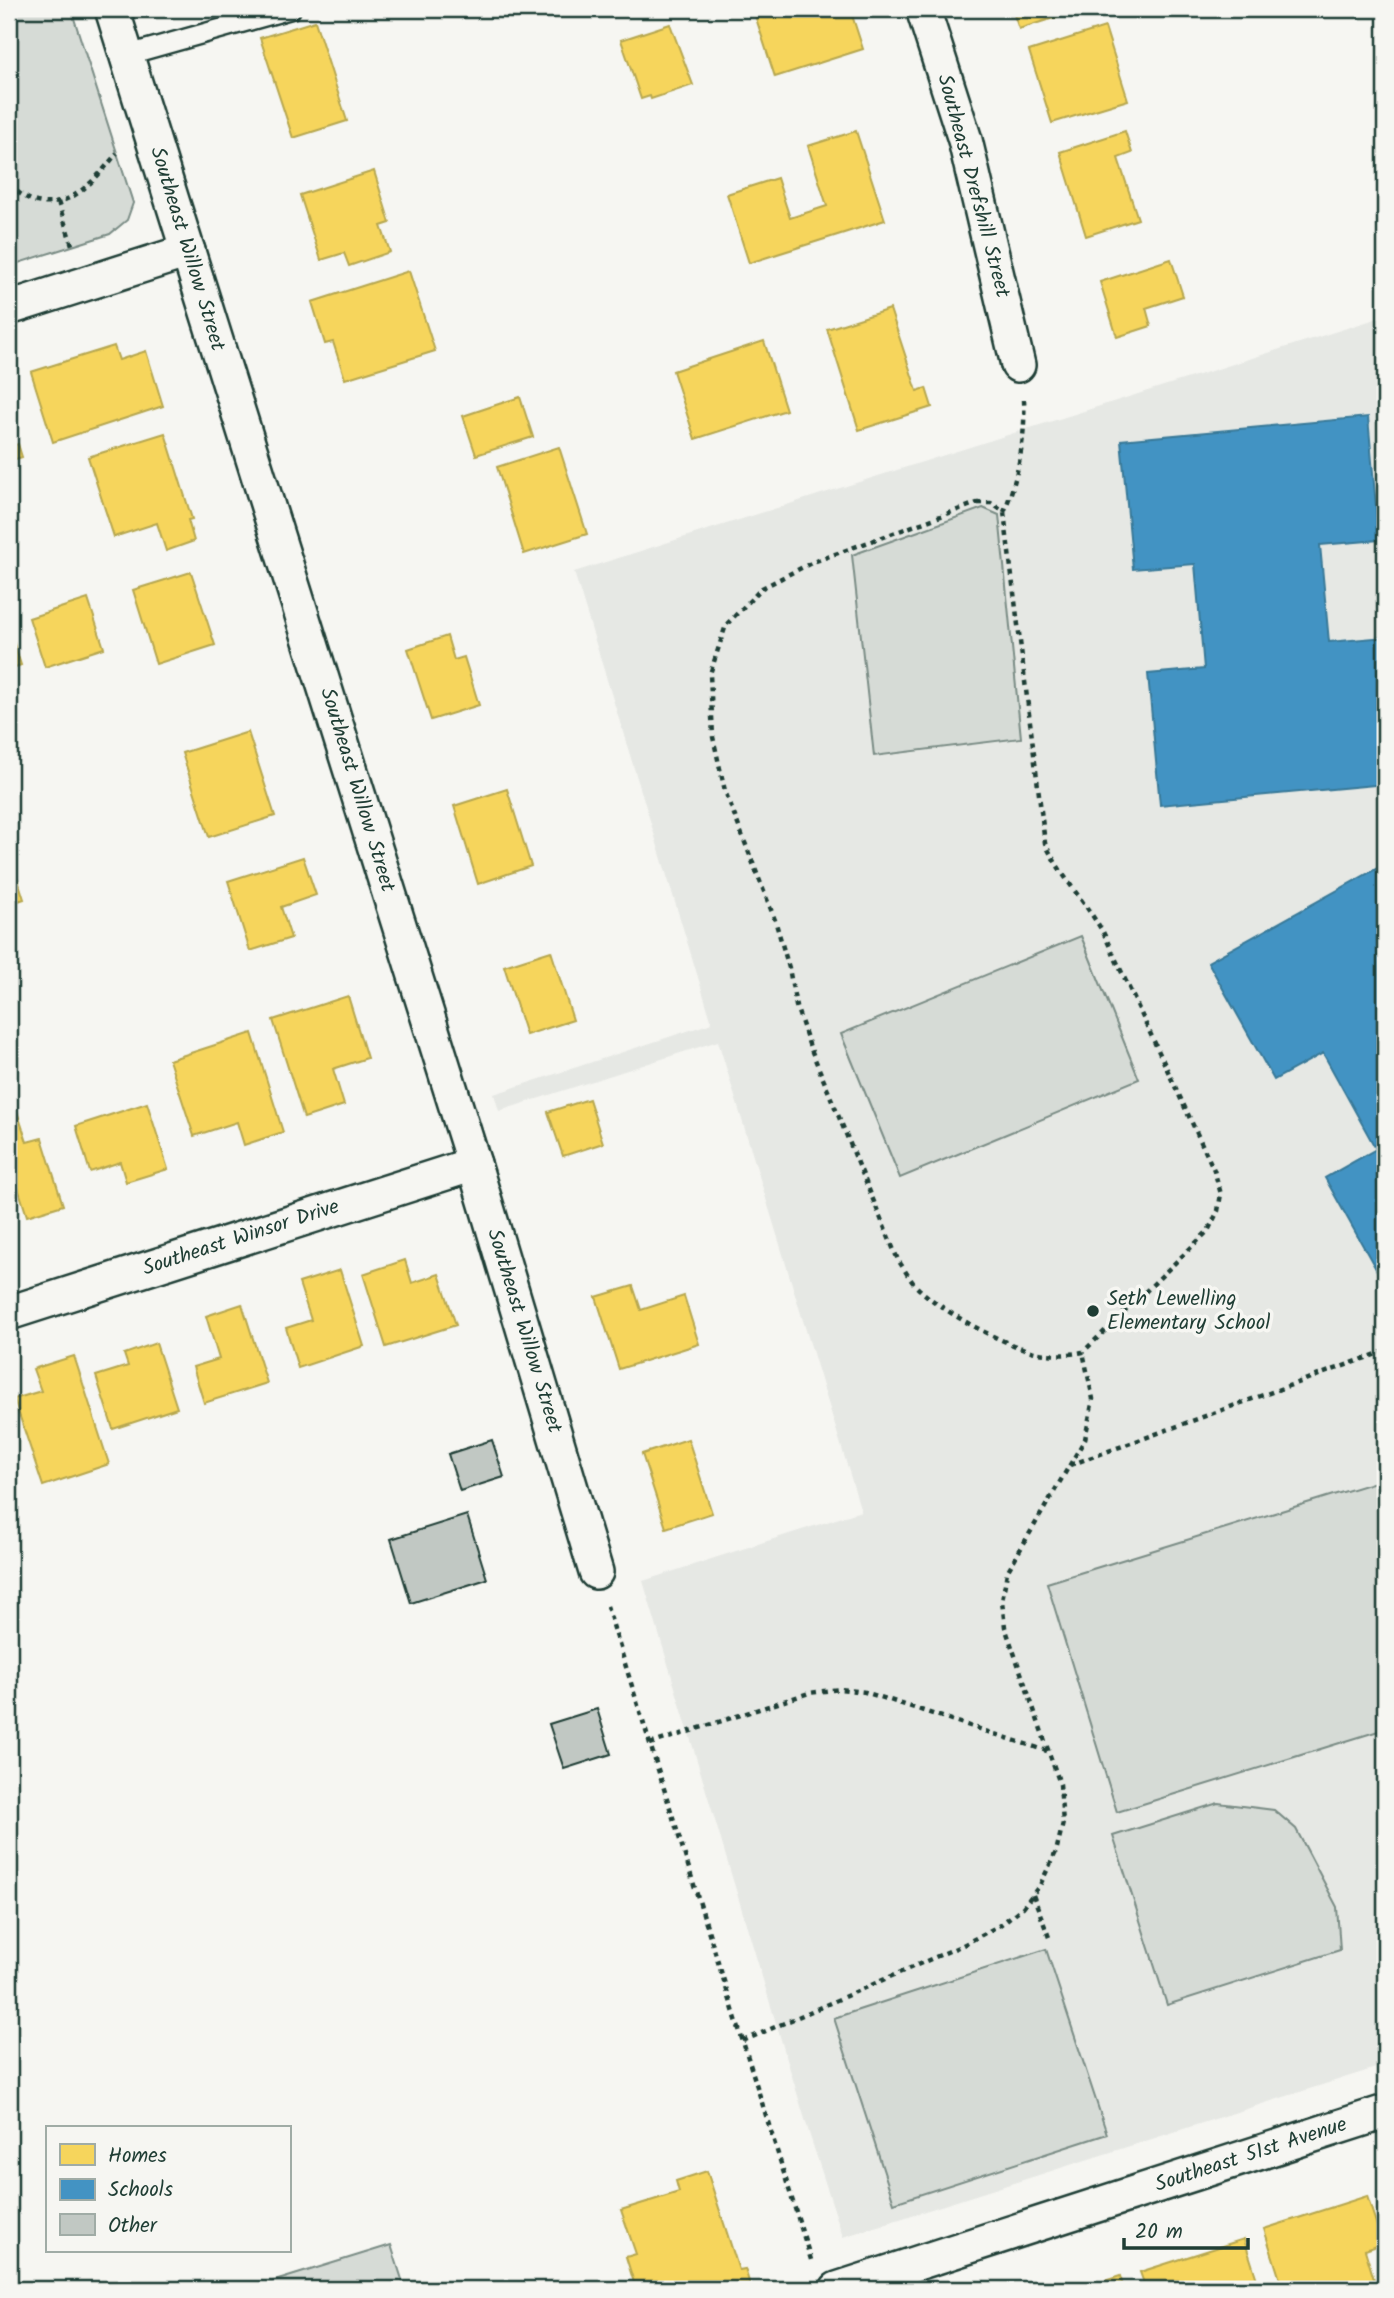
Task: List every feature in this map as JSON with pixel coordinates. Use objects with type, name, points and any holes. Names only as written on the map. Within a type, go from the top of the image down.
[{"type":"street","name":"Southeast Willow Street","points":[[112,9],[474,1164],[596,1572]]},
{"type":"street","name":"Southeast Drefshill Street","points":[[923,9],[965,140],[1018,365]]},
{"type":"street","points":[[9,308],[188,251]]},
{"type":"street","name":"Southeast Winsor Drive","points":[[9,1313],[474,1164]]},
{"type":"street","name":"Southeast 51st Avenue","points":[[827,2283],[1385,2112]]},
{"type":"lane","points":[[127,55],[291,9]]},
{"type":"path","points":[[9,186],[23,197],[42,204],[58,202],[75,195],[99,175],[144,112]]},
{"type":"path","points":[[58,202],[85,284]]},
{"type":"path","points":[[1004,512],[991,503],[977,503],[813,562],[762,588],[726,625],[710,674],[713,737],[725,791],[775,920],[789,968],[796,1006],[810,1047],[898,1260],[916,1286],[951,1312],[995,1337],[1034,1352],[1063,1356],[1083,1352],[1208,1231],[1221,1194],[1214,1170],[1103,932],[1053,860],[1045,843],[1004,512],[1013,491],[1024,432],[1024,402],[1018,365]]},
{"type":"path","points":[[1069,1466],[1385,1351]]},
{"type":"path","points":[[743,2041],[963,1945],[1000,1925],[1023,1908],[1056,1852],[1063,1823],[1060,1783],[1005,1627],[1002,1601],[1007,1572],[1085,1439],[1093,1398],[1083,1352]]},
{"type":"path","points":[[596,1572],[743,2041],[827,2283]]},
{"type":"path","points":[[650,1744],[809,1693],[840,1689],[864,1692],[1048,1751]]},
{"type":"path","points":[[1033,1894],[1050,1940]]},
{"type":"shaded area","points":[[9,9],[71,9],[133,203],[127,220],[110,234],[9,266]]},
{"type":"shaded area","name":"Seth Lewelling Elementary School","points":[[1385,316],[1385,2065],[843,2237],[810,2136],[643,1581],[861,1511],[718,1041],[499,1111],[494,1094],[712,1023],[574,572]]},
{"type":"shaded area","points":[[983,508],[999,515],[1021,738],[874,756],[852,555]]},
{"type":"shaded area","points":[[1081,936],[1139,1079],[900,1178],[841,1034]]},
{"type":"shaded area","points":[[1385,1479],[1385,1729],[1117,1812],[1047,1583]]},
{"type":"shaded area","points":[[1218,1803],[1274,1810],[1296,1829],[1337,1907],[1340,1950],[1167,2005],[1113,1836]]},
{"type":"shaded area","points":[[1046,1949],[1107,2134],[894,2203],[834,2018]]},
{"type":"shaded area","points":[[391,2245],[405,2289],[249,2289]]},
{"type":"building: Homes","points":[[753,9],[850,9],[863,49],[775,77]]},
{"type":"building: Homes","points":[[1012,9],[1064,9],[1066,14],[1019,29]]},
{"type":"building: Homes","points":[[315,21],[347,121],[293,138],[260,38]]},
{"type":"building: Homes","points":[[670,24],[693,85],[651,99],[650,96],[641,99],[621,40]]},
{"type":"building: Homes","points":[[1105,27],[1128,100],[1052,123],[1029,51]]},
{"type":"building: Homes","points":[[856,131],[885,220],[749,263],[727,194],[777,178],[790,218],[827,206],[808,146]]},
{"type":"building: Homes","points":[[1125,131],[1132,153],[1118,158],[1138,219],[1086,236],[1060,152]]},
{"type":"building: Homes","points":[[374,171],[390,223],[381,226],[390,252],[349,266],[344,253],[321,260],[300,195]]},
{"type":"building: Homes","points":[[1171,259],[1183,296],[1146,308],[1151,326],[1117,337],[1100,282]]},
{"type":"building: Homes","points":[[409,271],[435,351],[345,379],[333,342],[325,344],[312,302]]},
{"type":"building: Homes","points":[[890,309],[917,391],[926,388],[932,407],[859,430],[827,329]]},
{"type":"building: Homes","points":[[764,341],[786,410],[695,439],[673,371]]},
{"type":"building: Homes","points":[[114,346],[119,360],[146,351],[163,406],[53,442],[31,372]]},
{"type":"building: Homes","points":[[520,397],[533,437],[476,455],[463,416]]},
{"type":"building: Homes","points":[[165,433],[192,519],[188,520],[194,541],[166,551],[157,523],[114,537],[88,457]]},
{"type":"building: Homes","points":[[18,444],[22,457],[9,461],[9,447]]},
{"type":"building: Homes","points":[[559,447],[587,534],[524,554],[497,467]]},
{"type":"building: Homes","points":[[191,572],[215,645],[156,664],[133,590]]},
{"type":"building: Homes","points":[[88,599],[104,648],[45,667],[29,618]]},
{"type":"building: Homes","points":[[447,636],[454,660],[464,657],[479,705],[431,720],[408,649]]},
{"type":"building: Homes","points":[[12,637],[21,665],[9,669],[9,638]]},
{"type":"building: Homes","points":[[248,732],[275,816],[209,837],[182,753]]},
{"type":"building: Homes","points":[[507,789],[531,866],[478,884],[454,806]]},
{"type":"building: Homes","points":[[9,852],[24,899],[9,904]]},
{"type":"building: Homes","points":[[303,857],[316,895],[281,907],[291,938],[250,951],[228,881]]},
{"type":"building: Homes","points":[[551,951],[573,1020],[526,1035],[504,966]]},
{"type":"building: Homes","points":[[348,996],[367,1058],[333,1069],[344,1105],[304,1118],[273,1020]]},
{"type":"building: Homes","points":[[252,1033],[283,1132],[244,1145],[237,1122],[194,1136],[169,1060]]},
{"type":"building: Homes","points":[[13,1099],[27,1142],[42,1138],[63,1205],[27,1216],[18,1188],[9,1190],[9,1101]]},
{"type":"building: Homes","points":[[589,1099],[603,1143],[563,1156],[548,1112]]},
{"type":"building: Homes","points":[[147,1103],[168,1169],[126,1182],[120,1162],[90,1172],[76,1126]]},
{"type":"building: Homes","points":[[405,1260],[412,1283],[439,1274],[456,1325],[386,1347],[363,1274]]},
{"type":"building: Homes","points":[[340,1270],[364,1346],[298,1368],[286,1328],[311,1320],[299,1283]]},
{"type":"building: Homes","points":[[633,1286],[641,1310],[684,1296],[699,1344],[619,1369],[596,1297]]},
{"type":"building: Homes","points":[[242,1304],[267,1383],[204,1403],[193,1367],[219,1359],[206,1316]]},
{"type":"building: Homes","points":[[156,1343],[177,1408],[113,1429],[96,1376],[128,1366],[124,1354]]},
{"type":"building: Homes","points":[[74,1356],[109,1464],[43,1486],[14,1399],[41,1391],[33,1369]]},
{"type":"building: Homes","points":[[688,1439],[712,1513],[666,1528],[642,1454]]},
{"type":"building: Homes","points":[[707,2171],[739,2270],[745,2269],[751,2288],[636,2289],[626,2257],[636,2254],[621,2210],[679,2192],[676,2181]]},
{"type":"building: Homes","points":[[1367,2196],[1383,2244],[1365,2250],[1377,2289],[1283,2289],[1264,2229]]},
{"type":"building: Homes","points":[[1244,2239],[1260,2289],[1146,2289],[1140,2272]]},
{"type":"building: Homes","points":[[1120,2276],[1124,2289],[1080,2289]]},
{"type":"building: Schools","points":[[1368,417],[1379,540],[1320,545],[1329,642],[1385,637],[1385,784],[1160,805],[1148,674],[1204,669],[1195,564],[1133,569],[1121,440]]},
{"type":"building: Schools","points":[[1385,864],[1385,1285],[1325,1178],[1376,1149],[1323,1053],[1274,1080],[1208,962]]},
{"type":"building: Other","points":[[492,1440],[504,1477],[460,1491],[448,1454]]},
{"type":"building: Other","points":[[467,1515],[487,1579],[411,1603],[391,1539]]},
{"type":"building: Other","points":[[597,1709],[611,1754],[564,1769],[549,1724]]},
{"type":"place","name":"Seth Lewelling Elementary School","points":[[1093,1311]]}]
